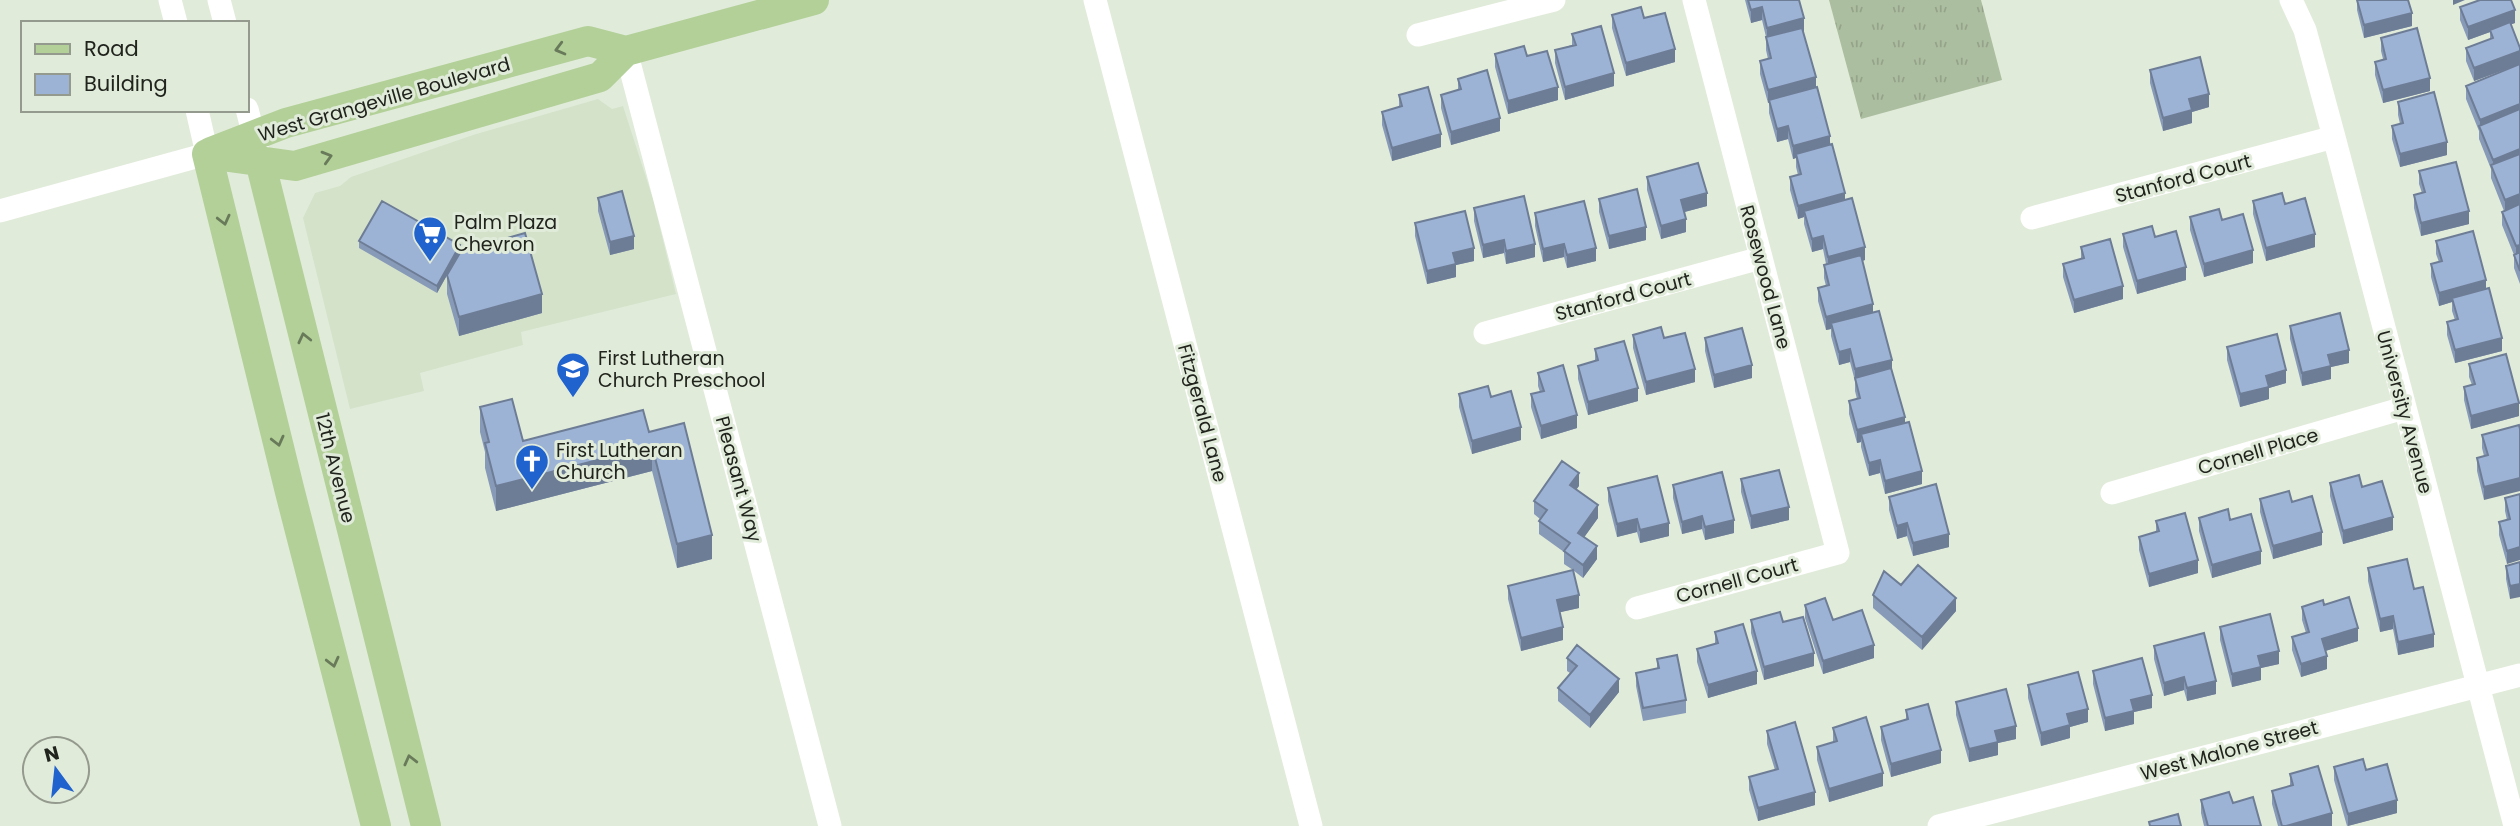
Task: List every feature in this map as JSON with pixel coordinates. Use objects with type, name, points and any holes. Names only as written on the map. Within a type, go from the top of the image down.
[{"type":"main road","name":"West Grangeville Boulevard","points":[[254,135],[295,166],[600,77],[626,51],[814,0]]},
{"type":"main road","name":"West Grangeville Boulevard","points":[[207,154],[286,123],[588,41],[626,51]]},
{"type":"main road","name":"12th Avenue","points":[[254,135],[426,826]]},
{"type":"main road","points":[[207,154],[293,506],[376,826]]},
{"type":"street","points":[[170,0],[175,21]]},
{"type":"street","points":[[219,0],[224,21]]},
{"type":"street","name":"Fitzgerald Lane","points":[[1095,0],[1311,826]]},
{"type":"street","points":[[1418,35],[1553,0]]},
{"type":"street","name":"Rosewood Lane","points":[[1694,0],[1838,553]]},
{"type":"street","name":"University Avenue","points":[[2291,0],[2305,30],[2515,826]]},
{"type":"street","name":"Pleasant Way","points":[[626,51],[830,826]]},
{"type":"street","points":[[0,211],[207,154],[197,112]]},
{"type":"street","name":"Stanford Court","points":[[2032,218],[2334,137]]},
{"type":"street","name":"Stanford Court","points":[[1485,333],[1761,258]]},
{"type":"street","name":"Cornell Place","points":[[2112,493],[2404,408]]},
{"type":"street","name":"Cornell Court","points":[[1637,608],[1838,553]]},
{"type":"street","name":"West Malone Street","points":[[1939,826],[2520,675]]},
{"type":"shaded area","points":[[598,99],[612,109],[623,106],[653,199],[676,294],[521,332],[523,345],[420,373],[424,391],[350,409],[303,218],[315,193],[340,186],[351,177],[473,135]]},
{"type":"green space","points":[[1829,0],[1981,0],[2002,80],[1861,119]]},
{"type":"building","points":[[1748,0],[1799,0],[1804,18],[1767,28],[1762,7],[1751,10]]},
{"type":"building","points":[[2357,0],[2408,0],[2412,13],[2364,25]]},
{"type":"building","points":[[2480,0],[2511,0],[2515,10],[2468,27],[2460,7]]},
{"type":"building","points":[[1641,7],[1644,18],[1665,13],[1675,49],[1626,63],[1612,15]]},
{"type":"building","points":[[2510,22],[2520,51],[2474,68],[2466,48],[2493,38],[2490,30]]},
{"type":"building","points":[[1601,26],[1614,73],[1565,87],[1555,50],[1576,45],[1572,34]]},
{"type":"building","points":[[1802,28],[1816,77],[1768,90],[1760,61],[1771,58],[1766,37]]},
{"type":"building","points":[[2417,28],[2430,78],[2383,90],[2375,62],[2386,59],[2381,38]]},
{"type":"building","points":[[1524,46],[1527,56],[1547,51],[1558,87],[1508,101],[1495,54]]},
{"type":"building","points":[[2200,57],[2209,94],[2189,99],[2192,110],[2163,118],[2150,70]]},
{"type":"building","points":[[2520,64],[2520,104],[2480,120],[2466,86]]},
{"type":"building","points":[[1487,70],[1500,118],[1451,132],[1441,95],[1461,89],[1458,79]]},
{"type":"building","points":[[1428,87],[1441,134],[1392,148],[1382,112],[1402,106],[1399,95]]},
{"type":"building","points":[[1817,87],[1830,136],[1793,146],[1788,126],[1777,129],[1769,100]]},
{"type":"building","points":[[2434,92],[2447,142],[2400,154],[2392,126],[2403,123],[2398,102]]},
{"type":"building","points":[[2520,109],[2520,149],[2493,160],[2479,126]]},
{"type":"building","points":[[1832,144],[1845,193],[1798,206],[1790,177],[1801,174],[1796,154]]},
{"type":"building","points":[[2520,154],[2520,194],[2505,200],[2491,165]]},
{"type":"building","points":[[2456,162],[2469,211],[2421,223],[2414,195],[2425,192],[2419,171]]},
{"type":"building","points":[[1698,163],[1707,193],[1681,200],[1686,219],[1661,226],[1647,177]]},
{"type":"building","points":[[1637,189],[1646,227],[1609,236],[1599,199]]},
{"type":"building","points":[[622,191],[634,236],[610,242],[598,198]]},
{"type":"building","points":[[2282,193],[2285,204],[2305,198],[2315,234],[2266,248],[2253,201]]},
{"type":"building","points":[[1524,196],[1535,244],[1506,251],[1504,240],[1483,245],[1474,208]]},
{"type":"building","points":[[1852,198],[1865,247],[1828,257],[1823,236],[1812,239],[1804,211]]},
{"type":"building","points":[[382,201],[460,245],[437,286],[359,241]]},
{"type":"building","points":[[1584,201],[1596,248],[1567,255],[1564,244],[1543,249],[1535,213]]},
{"type":"building","points":[[2520,204],[2520,245],[2516,246],[2502,212]]},
{"type":"building","points":[[2219,209],[2222,220],[2243,214],[2253,250],[2204,264],[2190,217]]},
{"type":"building","points":[[1465,211],[1474,248],[1453,253],[1456,264],[1427,271],[1415,223]]},
{"type":"building","points":[[2152,226],[2155,237],[2176,231],[2186,267],[2137,281],[2123,234]]},
{"type":"building","points":[[2473,231],[2486,280],[2439,293],[2431,264],[2442,261],[2436,241]]},
{"type":"building","points":[[525,233],[542,294],[459,317],[447,275],[461,251]]},
{"type":"building","points":[[2110,239],[2123,286],[2074,300],[2063,264],[2084,258],[2081,247]]},
{"type":"building","points":[[2520,252],[2520,271],[2514,255]]},
{"type":"building","points":[[1861,255],[1873,304],[1826,317],[1818,288],[1829,285],[1824,265]]},
{"type":"building","points":[[2489,288],[2502,338],[2455,350],[2447,322],[2458,319],[2452,298]]},
{"type":"building","points":[[1879,311],[1892,360],[1855,369],[1850,349],[1839,352],[1831,323]]},
{"type":"building","points":[[2340,313],[2349,350],[2328,355],[2331,366],[2302,373],[2290,326]]},
{"type":"building","points":[[1661,327],[1664,338],[1685,333],[1695,369],[1646,382],[1633,335]]},
{"type":"building","points":[[1742,328],[1752,365],[1714,375],[1705,338]]},
{"type":"building","points":[[2277,334],[2286,370],[2266,376],[2269,387],[2240,394],[2227,347]]},
{"type":"building","points":[[1624,341],[1638,388],[1588,402],[1578,366],[1598,360],[1595,349]]},
{"type":"building","points":[[2506,354],[2519,403],[2471,416],[2464,387],[2475,384],[2469,364]]},
{"type":"building","points":[[1563,365],[1577,415],[1541,426],[1531,394],[1544,391],[1538,373]]},
{"type":"building","points":[[1891,368],[1905,417],[1857,430],[1849,401],[1860,398],[1855,378]]},
{"type":"building","points":[[1488,386],[1491,397],[1511,391],[1521,427],[1472,441],[1459,394]]},
{"type":"building","points":[[512,399],[523,441],[643,410],[649,432],[684,423],[712,535],[677,544],[652,446],[496,486],[485,443],[489,442],[480,407]]},
{"type":"building","points":[[1909,422],[1922,471],[1885,481],[1880,460],[1869,463],[1861,434]]},
{"type":"building","points":[[2519,425],[2520,478],[2484,487],[2477,458],[2488,455],[2482,435]]},
{"type":"building","points":[[1562,461],[1579,473],[1570,485],[1598,505],[1578,533],[1597,546],[1583,565],[1564,551],[1570,543],[1539,521],[1547,510],[1534,501]]},
{"type":"building","points":[[1779,470],[1789,507],[1751,516],[1741,479]]},
{"type":"building","points":[[1722,472],[1734,520],[1705,527],[1702,516],[1682,522],[1673,485]]},
{"type":"building","points":[[2359,475],[2362,487],[2382,481],[2393,517],[2343,531],[2330,483]]},
{"type":"building","points":[[1657,476],[1669,523],[1640,530],[1637,519],[1617,524],[1608,488]]},
{"type":"building","points":[[1936,484],[1949,534],[1913,543],[1907,523],[1897,526],[1889,497]]},
{"type":"building","points":[[2289,491],[2292,502],[2312,496],[2322,532],[2273,546],[2260,499]]},
{"type":"building","points":[[2520,494],[2520,547],[2507,551],[2499,522],[2510,519],[2505,498]]},
{"type":"building","points":[[2228,509],[2230,520],[2251,514],[2261,551],[2212,565],[2199,518]]},
{"type":"building","points":[[2185,513],[2198,560],[2149,574],[2139,537],[2159,531],[2156,521]]},
{"type":"building","points":[[2407,559],[2414,589],[2423,587],[2434,634],[2398,642],[2393,616],[2380,619],[2368,568]]},
{"type":"building","points":[[2520,562],[2520,584],[2510,586],[2506,566]]},
{"type":"building","points":[[1918,565],[1956,598],[1922,637],[1873,595],[1884,571],[1901,585]]},
{"type":"building","points":[[1573,570],[1579,595],[1557,600],[1563,627],[1521,638],[1508,586]]},
{"type":"building","points":[[2349,597],[2358,628],[2322,639],[2327,656],[2301,664],[2292,637],[2309,632],[2302,607],[2323,600],[2324,605]]},
{"type":"building","points":[[1825,598],[1833,620],[1862,610],[1874,645],[1823,661],[1805,605]]},
{"type":"building","points":[[1780,612],[1783,622],[1803,617],[1814,653],[1764,667],[1751,620]]},
{"type":"building","points":[[2270,614],[2279,651],[2258,656],[2261,667],[2232,674],[2220,627]]},
{"type":"building","points":[[1743,624],[1757,671],[1708,685],[1697,649],[1718,643],[1715,632]]},
{"type":"building","points":[[2204,633],[2216,681],[2187,688],[2184,677],[2164,683],[2154,646]]},
{"type":"building","points":[[1577,645],[1619,679],[1590,715],[1558,688],[1577,666],[1567,658]]},
{"type":"building","points":[[1677,655],[1686,700],[1643,708],[1636,673],[1659,668],[1657,659]]},
{"type":"building","points":[[2142,658],[2152,695],[2131,700],[2134,711],[2105,718],[2093,671]]},
{"type":"building","points":[[2078,672],[2088,709],[2067,714],[2070,725],[2041,733],[2028,685]]},
{"type":"building","points":[[2006,689],[2016,726],[1995,731],[1998,742],[1969,749],[1956,702]]},
{"type":"building","points":[[1928,704],[1941,750],[1891,764],[1881,727],[1908,719],[1906,710]]},
{"type":"building","points":[[1866,717],[1883,773],[1829,789],[1817,747],[1837,741],[1833,728]]},
{"type":"building","points":[[1795,722],[1815,792],[1758,808],[1749,777],[1778,769],[1767,731]]},
{"type":"building","points":[[2363,759],[2366,770],[2387,764],[2397,800],[2348,814],[2334,767]]},
{"type":"building","points":[[2318,766],[2332,813],[2282,826],[2272,791],[2293,785],[2290,774]]},
{"type":"building","points":[[2229,792],[2233,803],[2253,797],[2261,826],[2208,826],[2201,800]]},
{"type":"building","points":[[2178,814],[2181,826],[2150,826],[2149,822]]},
{"type":"place","name":"Palm Plaza Chevron","points":[[430,263]]},
{"type":"place","name":"First Lutheran Church Preschool","points":[[573,399]]},
{"type":"place","name":"First Lutheran Church","points":[[532,491]]}]
